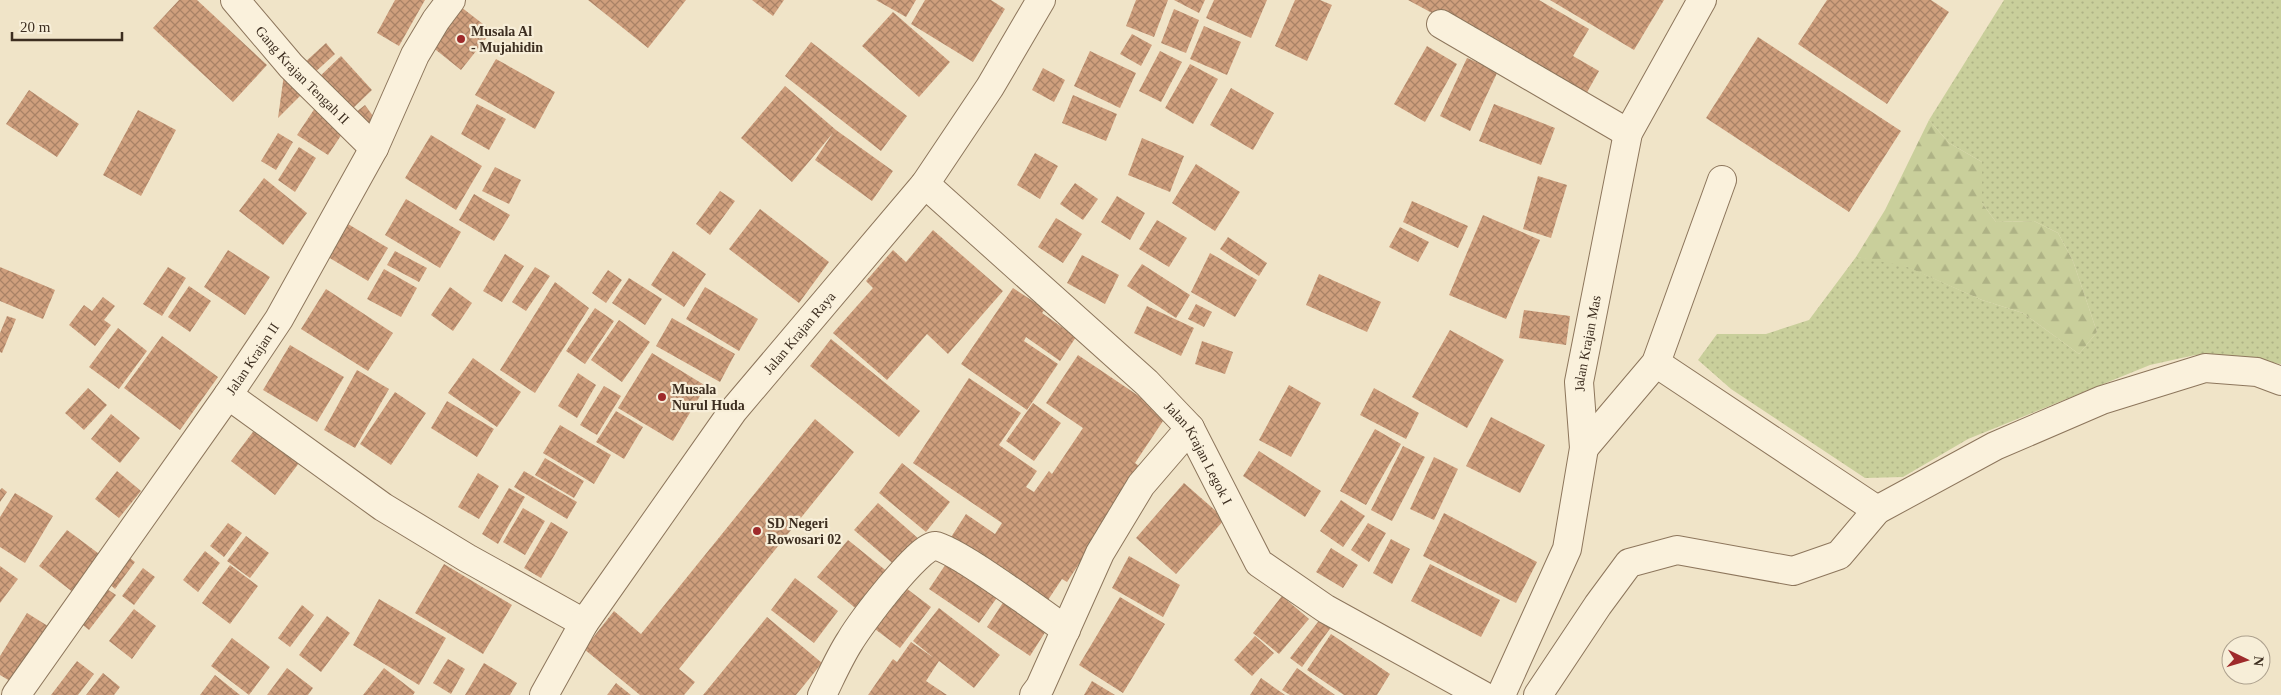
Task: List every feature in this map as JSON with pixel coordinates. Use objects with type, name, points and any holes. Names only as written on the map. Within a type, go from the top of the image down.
[{"type":"street","name":"Gang Krajan Tengah II","points":[[235,0],[291,66],[374,148]]},
{"type":"street","name":"Jalan Krajan II","points":[[16,695],[228,395],[279,319],[374,148],[415,55],[436,20],[451,0]]},
{"type":"street","name":"Jalan Krajan Raya","points":[[544,695],[584,623],[733,411],[925,184],[990,87],[1041,0]]},
{"type":"street","name":"Jalan Krajan Mas","points":[[1501,695],[1567,548],[1584,448],[1579,382],[1628,133],[1702,0]]},
{"type":"street","points":[[1441,24],[1628,133]]},
{"type":"street","points":[[1584,448],[1656,363],[1722,180]]},
{"type":"street","name":"Jalan Krajan Legok I","points":[[925,184],[1147,382],[1190,428],[1259,563],[1326,609],[1482,695]]},
{"type":"street","points":[[1656,363],[1877,510]]},
{"type":"street","points":[[1538,695],[1598,604],[1629,563],[1677,550],[1793,571],[1839,555],[1877,510],[1995,446],[2111,397],[2205,368],[2257,372],[2281,381]]},
{"type":"street","points":[[228,395],[383,507],[467,558],[584,623]]},
{"type":"street","points":[[1034,695],[1040,687],[1100,553],[1141,484],[1190,428]]},
{"type":"street","points":[[822,695],[850,640],[873,608],[908,566],[925,548],[930,546],[937,546],[964,561],[1066,630]]},
{"type":"green space","points":[[2004,0],[2281,0],[2281,364],[2195,355],[2150,365],[1968,439],[1903,477],[1865,478],[1731,389],[1698,360],[1717,334],[1766,334],[1809,320],[1856,257],[1897,262],[1982,300],[2023,313],[2079,354],[2097,332],[2073,261],[2058,233],[2034,221],[1996,222],[1982,203],[1982,162],[1949,143],[1929,120]]},
{"type":"green space","points":[[1929,120],[1949,143],[1982,162],[1982,203],[1996,222],[2034,221],[2058,233],[2073,261],[2097,332],[2079,354],[2023,313],[1982,300],[1905,266],[1856,257],[1885,210]]},
{"type":"building","points":[[179,0],[197,0],[267,65],[233,102],[153,28]]},
{"type":"building","points":[[395,0],[425,0],[399,46],[377,33]]},
{"type":"building","points":[[588,0],[686,0],[648,48]]},
{"type":"building","points":[[752,0],[784,0],[773,16]]},
{"type":"building","points":[[876,0],[916,0],[906,17]]},
{"type":"building","points":[[925,0],[991,0],[1005,9],[973,62],[911,24]]},
{"type":"building","points":[[1136,0],[1168,0],[1154,37],[1126,26]]},
{"type":"building","points":[[1174,0],[1205,0],[1199,13]]},
{"type":"building","points":[[1214,0],[1267,0],[1251,38],[1206,18]]},
{"type":"building","points":[[1295,0],[1320,0],[1332,5],[1307,61],[1275,46]]},
{"type":"building","points":[[1408,0],[1539,0],[1589,29],[1573,56],[1599,71],[1585,96]]},
{"type":"building","points":[[1550,0],[1664,0],[1634,50]]},
{"type":"building","points":[[1827,0],[1931,0],[1949,12],[1887,104],[1798,44]]},
{"type":"building","name":"Musala Al - Mujahidin","points":[[461,7],[492,31],[461,70],[431,46]]},
{"type":"building","points":[[1174,9],[1199,20],[1186,53],[1161,43]]},
{"type":"building","points":[[893,12],[950,62],[919,97],[862,46]]},
{"type":"building","points":[[1204,26],[1241,42],[1227,75],[1190,59]]},
{"type":"building","points":[[1132,34],[1152,45],[1141,66],[1120,54]]},
{"type":"building","points":[[1758,37],[1901,131],[1849,212],[1706,118]]},
{"type":"building","points":[[811,42],[907,116],[881,151],[785,76]]},
{"type":"building","points":[[326,43],[335,54],[312,75],[303,64]]},
{"type":"building","points":[[1427,46],[1457,64],[1425,122],[1394,104]]},
{"type":"building","points":[[1090,51],[1136,73],[1120,108],[1074,86]]},
{"type":"building","points":[[1160,51],[1182,62],[1161,102],[1139,91]]},
{"type":"building","points":[[341,56],[372,90],[348,113],[317,79]]},
{"type":"building","points":[[1467,58],[1498,71],[1470,131],[1440,116]]},
{"type":"building","points":[[496,59],[555,92],[535,129],[475,95]]},
{"type":"building","points":[[1190,64],[1218,79],[1193,124],[1165,108]]},
{"type":"building","points":[[285,67],[307,89],[278,118]]},
{"type":"building","points":[[1043,68],[1065,80],[1054,102],[1032,90]]},
{"type":"building","points":[[785,86],[836,130],[893,171],[872,201],[815,160],[833,133],[792,182],[741,138]]},
{"type":"building","points":[[1231,88],[1274,113],[1253,150],[1210,125]]},
{"type":"building","points":[[29,90],[79,124],[57,157],[6,124]]},
{"type":"building","points":[[1073,95],[1117,114],[1106,141],[1062,123]]},
{"type":"building","points":[[477,104],[506,119],[489,150],[461,134]]},
{"type":"building","points":[[1494,104],[1555,128],[1541,165],[1479,141]]},
{"type":"building","points":[[365,105],[381,127],[367,137],[351,116]]},
{"type":"building","points":[[315,108],[346,128],[328,155],[297,135]]},
{"type":"building","points":[[138,110],[176,130],[141,196],[103,175]]},
{"type":"building","points":[[278,133],[293,142],[276,170],[261,161]]},
{"type":"building","points":[[431,135],[482,166],[456,210],[405,178]]},
{"type":"building","points":[[1142,138],[1184,156],[1170,192],[1128,175]]},
{"type":"building","points":[[299,147],[316,158],[295,192],[278,180]]},
{"type":"building","points":[[1035,153],[1058,166],[1040,199],[1017,185]]},
{"type":"building","points":[[1196,164],[1240,192],[1215,231],[1172,203]]},
{"type":"building","points":[[495,167],[521,180],[509,204],[482,191]]},
{"type":"building","points":[[1538,176],[1567,185],[1551,238],[1523,229]]},
{"type":"building","points":[[264,178],[307,213],[283,245],[239,211]]},
{"type":"building","points":[[1075,183],[1098,199],[1083,220],[1060,204]]},
{"type":"building","points":[[720,191],[735,201],[710,235],[696,224]]},
{"type":"building","points":[[474,194],[510,215],[494,241],[459,220]]},
{"type":"building","points":[[1117,196],[1145,213],[1130,240],[1101,222]]},
{"type":"building","points":[[406,199],[461,232],[440,268],[385,235]]},
{"type":"building","points":[[1412,201],[1468,226],[1458,248],[1403,222]]},
{"type":"building","points":[[760,209],[829,262],[799,303],[729,249]]},
{"type":"building","points":[[1483,215],[1540,240],[1506,319],[1449,295]]},
{"type":"building","points":[[1056,218],[1082,234],[1063,263],[1038,247]]},
{"type":"building","points":[[1157,220],[1187,238],[1169,267],[1139,249]]},
{"type":"building","points":[[348,224],[388,248],[368,281],[328,257]]},
{"type":"building","points":[[1400,227],[1429,242],[1418,262],[1389,247]]},
{"type":"building","points":[[933,230],[1003,291],[948,354],[927,334],[887,380],[833,333],[873,288],[866,281],[893,250],[906,262]]},
{"type":"building","points":[[1228,237],[1267,263],[1259,276],[1220,249]]},
{"type":"building","points":[[228,250],[270,277],[245,315],[204,287]]},
{"type":"building","points":[[395,251],[427,268],[419,282],[387,265]]},
{"type":"building","points":[[673,251],[706,274],[684,307],[651,285]]},
{"type":"building","points":[[1210,253],[1257,280],[1235,317],[1191,292]]},
{"type":"building","points":[[505,254],[524,266],[502,302],[483,291]]},
{"type":"building","points":[[1082,255],[1119,275],[1105,304],[1067,283]]},
{"type":"building","points":[[1142,264],[1190,295],[1176,318],[1127,286]]},
{"type":"building","points":[[0,267],[55,290],[43,319],[0,301]]},
{"type":"building","points":[[168,267],[186,278],[162,316],[143,304]]},
{"type":"building","points":[[535,267],[550,276],[526,311],[512,302]]},
{"type":"building","points":[[384,269],[417,288],[401,317],[367,299]]},
{"type":"building","points":[[608,270],[622,280],[606,303],[592,293]]},
{"type":"building","points":[[1319,274],[1381,302],[1367,332],[1306,305]]},
{"type":"building","points":[[629,278],[662,299],[645,325],[612,303]]},
{"type":"building","points":[[555,282],[589,308],[535,393],[500,370]]},
{"type":"building","points":[[189,286],[211,301],[190,332],[168,317]]},
{"type":"building","points":[[450,287],[472,303],[453,331],[431,315]]},
{"type":"building","points":[[705,287],[758,319],[739,351],[686,319]]},
{"type":"building","points":[[1013,288],[1045,309],[1042,313],[1076,337],[1060,361],[1026,337],[1024,341],[1058,364],[1027,410],[961,364]]},
{"type":"building","points":[[326,289],[393,333],[368,371],[301,329]]},
{"type":"building","points":[[103,297],[115,306],[104,320],[111,325],[95,346],[69,325],[84,305],[92,311]]},
{"type":"building","points":[[1196,304],[1212,312],[1204,327],[1188,319]]},
{"type":"building","points":[[1147,306],[1194,328],[1181,356],[1134,333]]},
{"type":"building","points":[[595,308],[614,321],[585,364],[566,351]]},
{"type":"building","points":[[1524,310],[1570,316],[1566,345],[1519,338]]},
{"type":"building","points":[[7,316],[16,319],[2,353],[0,352],[0,333]]},
{"type":"building","points":[[672,318],[735,354],[720,382],[656,346]]},
{"type":"building","points":[[619,320],[650,342],[622,382],[591,360]]},
{"type":"building","points":[[118,328],[147,351],[119,389],[89,367]]},
{"type":"building","points":[[1450,330],[1504,360],[1467,428],[1412,397]]},
{"type":"building","points":[[162,336],[218,377],[180,430],[124,388]]},
{"type":"building","points":[[831,339],[920,411],[899,437],[810,366]]},
{"type":"building","points":[[1202,341],[1233,352],[1225,374],[1195,364]]},
{"type":"building","points":[[290,345],[344,377],[317,422],[263,390]]},
{"type":"building","name":"Musala Nurul Huda","points":[[652,353],[706,386],[673,441],[618,408]]},
{"type":"building","points":[[1078,355],[1167,415],[1135,463],[1139,466],[1108,511],[1112,514],[1067,582],[1062,579],[1042,609],[946,545],[966,514],[995,534],[1002,523],[913,463],[969,378],[1021,413],[999,445],[1037,471],[1026,487],[1034,492],[1049,471],[1052,474],[1083,428],[1046,403]]},
{"type":"building","points":[[473,358],[521,392],[497,427],[448,393]]},
{"type":"building","points":[[357,370],[389,389],[355,448],[324,430]]},
{"type":"building","points":[[578,373],[596,385],[577,418],[558,406]]},
{"type":"building","points":[[1289,385],[1321,403],[1291,457],[1259,440]]},
{"type":"building","points":[[604,386],[621,396],[597,435],[580,425]]},
{"type":"building","points":[[88,388],[107,405],[84,430],[65,413]]},
{"type":"building","points":[[1374,388],[1419,413],[1406,439],[1360,415]]},
{"type":"building","points":[[395,392],[426,413],[391,465],[360,444]]},
{"type":"building","points":[[447,401],[494,429],[477,457],[431,428]]},
{"type":"building","points":[[1033,403],[1061,423],[1034,461],[1006,441]]},
{"type":"building","points":[[616,411],[643,427],[624,459],[596,442]]},
{"type":"building","points":[[111,414],[140,438],[120,463],[91,439]]},
{"type":"building","points":[[1491,417],[1545,445],[1520,493],[1466,466]]},
{"type":"building","name":"SD Negeri Rowosari 02","points":[[815,419],[854,452],[679,669],[695,682],[684,695],[640,695],[584,649],[614,611],[641,634]]},
{"type":"building","points":[[258,425],[302,459],[275,495],[231,461]]},
{"type":"building","points":[[560,425],[611,455],[594,484],[543,453]]},
{"type":"building","points":[[1375,429],[1401,444],[1366,505],[1340,491]]},
{"type":"building","points":[[1403,446],[1425,457],[1392,521],[1371,510]]},
{"type":"building","points":[[1259,451],[1321,491],[1305,517],[1243,476]]},
{"type":"building","points":[[1434,457],[1458,469],[1434,520],[1410,509]]},
{"type":"building","points":[[545,458],[584,481],[574,498],[535,475]]},
{"type":"building","points":[[902,463],[950,502],[926,532],[879,493]]},
{"type":"building","points":[[117,471],[141,491],[119,518],[95,499]]},
{"type":"building","points":[[524,471],[577,502],[567,519],[514,487]]},
{"type":"building","points":[[478,473],[499,486],[479,519],[458,507]]},
{"type":"building","points":[[1184,483],[1225,519],[1176,574],[1136,538]]},
{"type":"building","points":[[2,488],[7,492],[0,502],[0,490]]},
{"type":"building","points":[[509,488],[525,497],[498,544],[482,534]]},
{"type":"building","points":[[15,493],[53,516],[25,563],[0,547],[0,517]]},
{"type":"building","points":[[1341,500],[1365,516],[1343,547],[1320,531]]},
{"type":"building","points":[[878,503],[920,540],[897,567],[854,530]]},
{"type":"building","points":[[523,508],[545,521],[525,555],[503,542]]},
{"type":"building","points":[[1444,513],[1537,562],[1516,603],[1423,556]]},
{"type":"building","points":[[551,522],[568,532],[541,578],[524,568]]},
{"type":"building","points":[[228,523],[242,533],[224,557],[210,546]]},
{"type":"building","points":[[1368,523],[1386,533],[1369,562],[1351,550]]},
{"type":"building","points":[[67,530],[102,556],[74,593],[39,566]]},
{"type":"building","points":[[246,536],[269,553],[250,578],[227,561]]},
{"type":"building","points":[[1391,539],[1410,549],[1392,584],[1373,573]]},
{"type":"building","points":[[848,540],[894,577],[864,615],[817,577]]},
{"type":"building","points":[[1331,548],[1358,565],[1343,588],[1316,572]]},
{"type":"building","points":[[205,551],[220,563],[198,592],[183,580]]},
{"type":"building","points":[[126,555],[135,562],[115,589],[106,581]]},
{"type":"building","points":[[1129,556],[1180,585],[1163,617],[1112,588]]},
{"type":"building","points":[[950,558],[1001,592],[979,623],[929,589]]},
{"type":"building","points":[[444,564],[512,605],[483,654],[415,613]]},
{"type":"building","points":[[1430,564],[1500,600],[1481,637],[1411,601]]},
{"type":"building","points":[[230,565],[258,586],[230,624],[202,603]]},
{"type":"building","points":[[0,566],[18,579],[0,603]]},
{"type":"building","points":[[143,568],[155,577],[134,605],[122,596]]},
{"type":"building","points":[[795,578],[838,611],[814,643],[771,610]]},
{"type":"building","points":[[898,582],[931,607],[900,648],[867,623]]},
{"type":"building","points":[[104,587],[116,595],[89,630],[78,621]]},
{"type":"building","points":[[1008,595],[1051,623],[1030,656],[987,627]]},
{"type":"building","points":[[1282,596],[1309,619],[1279,654],[1253,633]]},
{"type":"building","points":[[1120,597],[1165,624],[1123,693],[1079,665]]},
{"type":"building","points":[[379,599],[446,638],[419,685],[353,645]]},
{"type":"building","points":[[302,605],[314,615],[290,647],[278,638]]},
{"type":"building","points":[[939,608],[1000,655],[974,688],[939,661],[926,681],[947,695],[868,695],[893,659],[897,662],[911,642],[934,658],[913,641]]},
{"type":"building","points":[[134,609],[156,626],[132,659],[109,641]]},
{"type":"building","points":[[27,613],[51,628],[15,684],[0,675],[0,656]]},
{"type":"building","points":[[327,616],[350,633],[321,672],[299,655]]},
{"type":"building","points":[[767,617],[822,663],[796,695],[703,695]]},
{"type":"building","points":[[1321,618],[1332,626],[1302,667],[1290,658]]},
{"type":"building","points":[[1331,634],[1390,674],[1377,695],[1344,695],[1307,670]]},
{"type":"building","points":[[1255,636],[1274,653],[1252,676],[1234,660]]},
{"type":"building","points":[[232,638],[270,667],[249,695],[211,666]]},
{"type":"building","points":[[448,659],[465,669],[451,694],[433,683]]},
{"type":"building","points":[[77,661],[94,674],[78,695],[51,695]]},
{"type":"building","points":[[484,663],[517,683],[510,695],[465,695]]},
{"type":"building","points":[[287,668],[313,688],[308,695],[267,695]]},
{"type":"building","points":[[384,668],[415,692],[413,695],[363,695]]},
{"type":"building","points":[[1297,668],[1335,695],[1290,695],[1282,690]]},
{"type":"building","points":[[103,673],[120,687],[114,695],[86,695]]},
{"type":"building","points":[[215,675],[240,695],[200,695]]},
{"type":"building","points":[[1261,678],[1285,695],[1250,695]]},
{"type":"building","points":[[1092,681],[1115,695],[1084,695]]},
{"type":"building","points":[[616,683],[631,695],[607,695]]},
{"type":"place","name":"Musala Al - Mujahidin","points":[[461,39]]},
{"type":"place","name":"Musala Nurul Huda","points":[[662,397]]},
{"type":"place","name":"SD Negeri Rowosari 02","points":[[757,531]]}]
